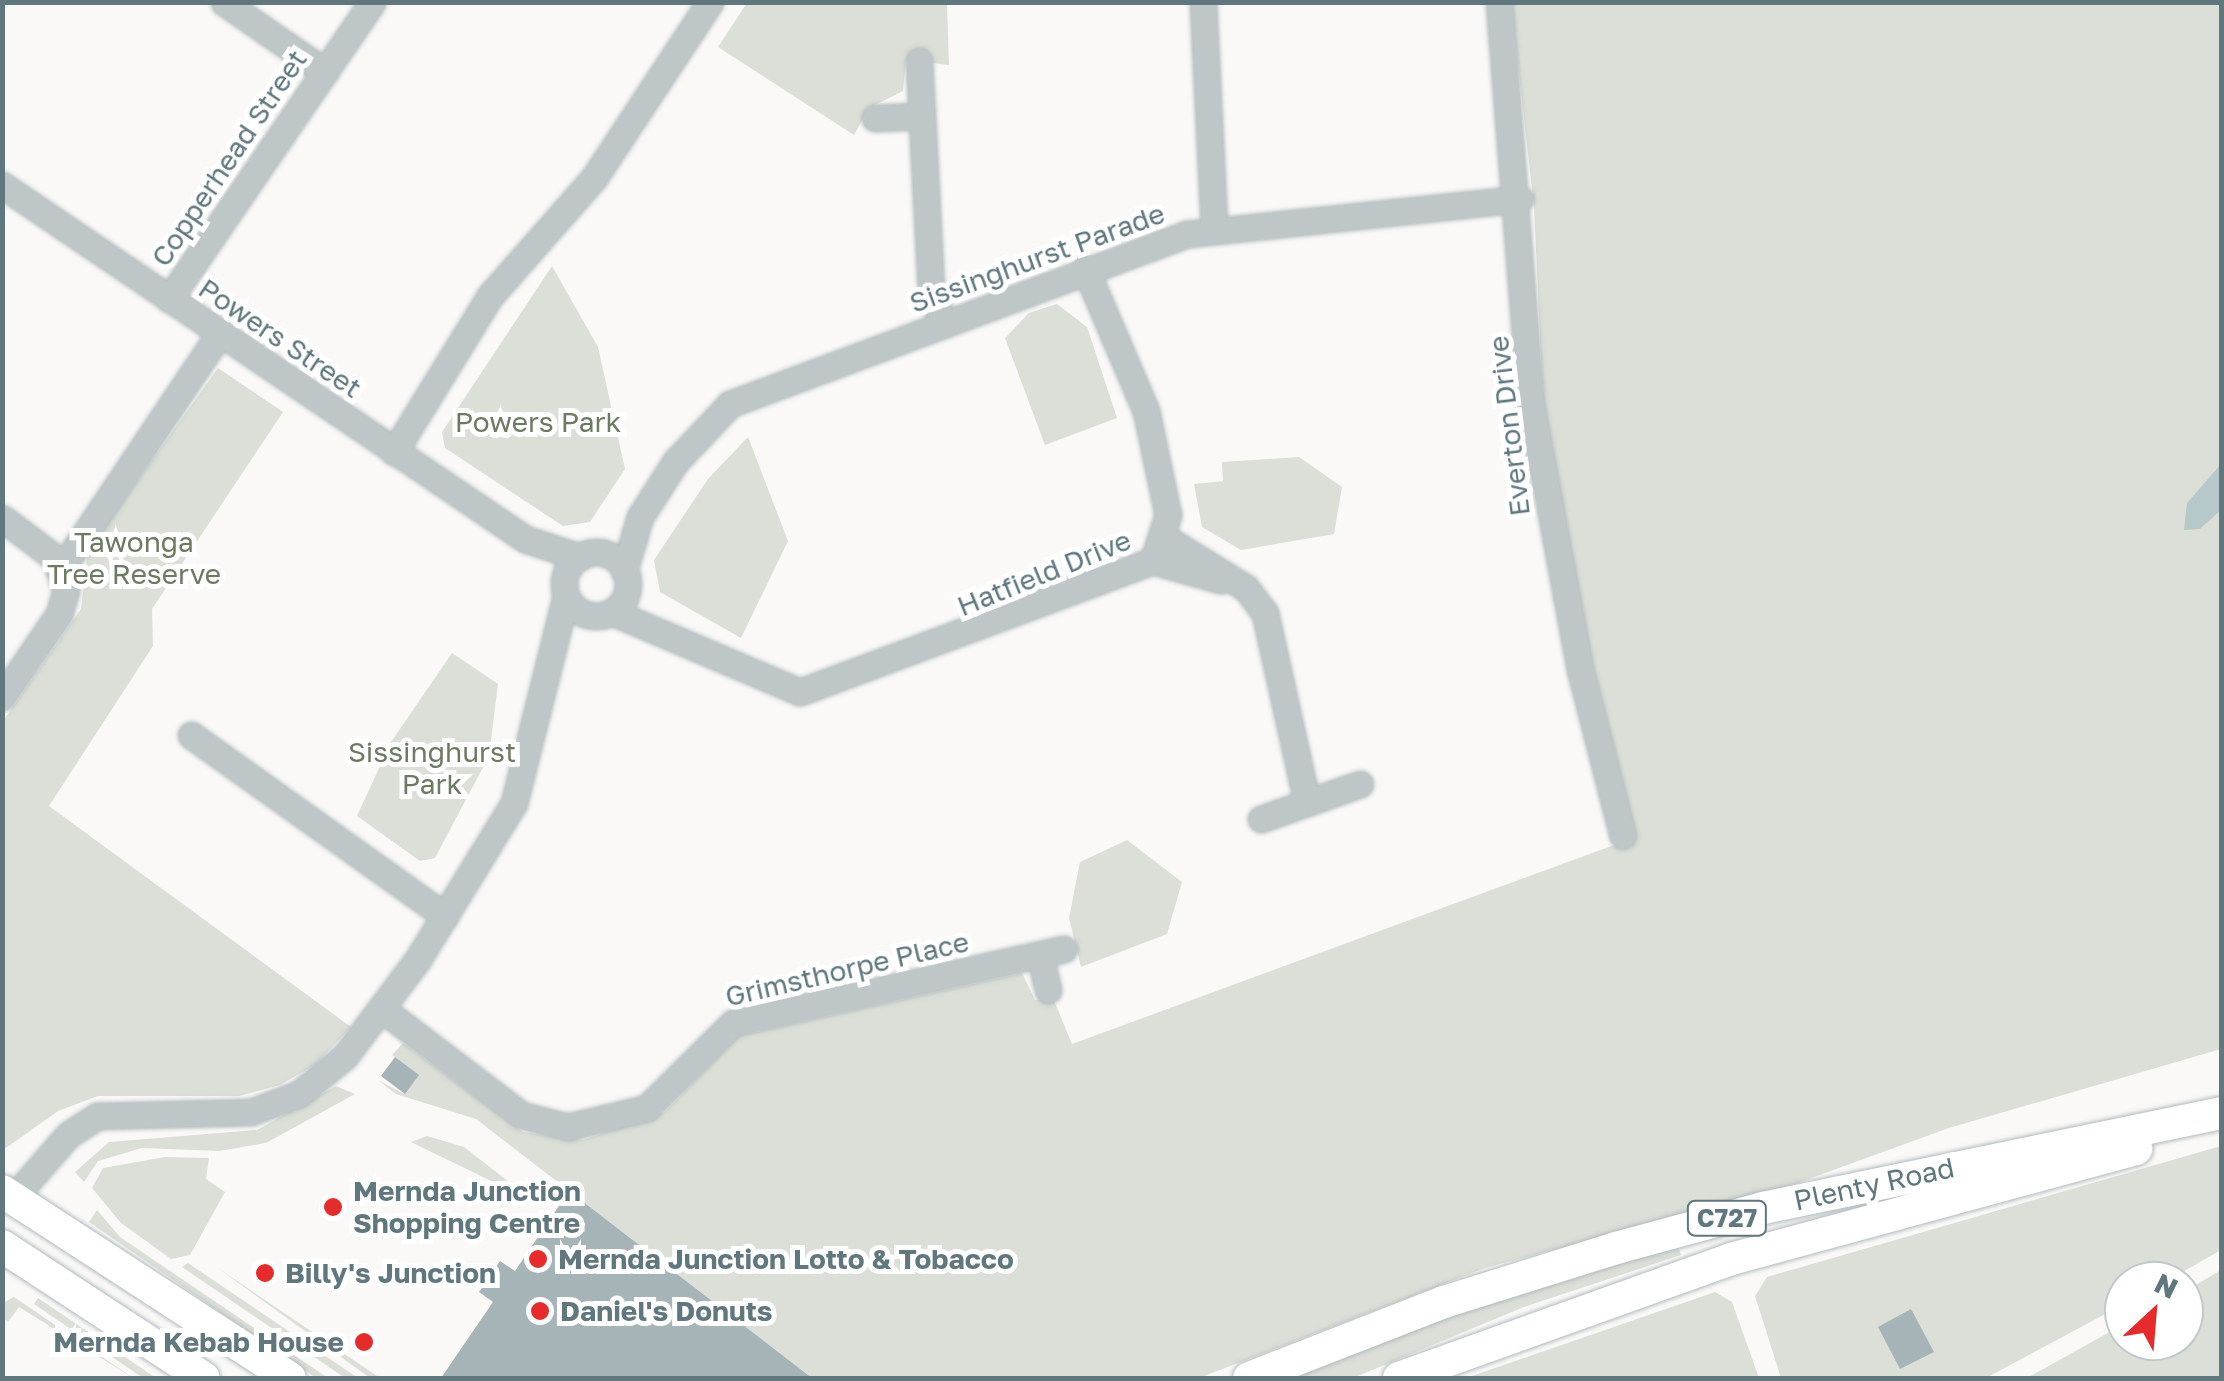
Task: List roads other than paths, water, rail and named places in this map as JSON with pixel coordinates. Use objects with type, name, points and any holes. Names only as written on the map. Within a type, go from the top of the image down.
[{"type":"main road","name":"Plenty Road","points":[[1249,1378],[1444,1302],[1616,1248],[1763,1208],[2222,1113]]},
{"type":"main road","name":"Plenty Road","points":[[1399,1378],[1731,1259],[2222,1122]]},
{"type":"main road","points":[[6,1201],[290,1378]]},
{"type":"main road","points":[[2,1246],[204,1378]]},
{"type":"street","points":[[224,2],[325,72]]},
{"type":"street","name":"Copperhead Street","points":[[169,299],[372,2]]},
{"type":"street","points":[[394,452],[490,296],[594,178],[710,2]]},
{"type":"street","points":[[1203,2],[1214,229]]},
{"type":"street","name":"Everton Drive","points":[[1498,2],[1520,199],[1542,480],[1624,836]]},
{"type":"street","points":[[919,60],[931,288],[943,325]]},
{"type":"street","points":[[875,118],[922,116]]},
{"type":"street","name":"Powers Street","points":[[2,185],[526,539],[589,555],[626,578]]},
{"type":"street","name":"Sissinghurst Parade","points":[[602,614],[626,578],[640,517],[676,461],[730,404],[1086,268],[1214,229],[1520,199]]},
{"type":"street","name":"Hatfield Drive","points":[[602,614],[667,632],[766,683],[814,690],[1160,550],[1146,411],[1086,268]]},
{"type":"street","points":[[54,558],[98,512],[220,333]]},
{"type":"street","name":"Sissinghurst Parade","points":[[565,591],[589,555],[640,517]]},
{"type":"street","points":[[2,518],[54,558],[66,600],[2,697]]},
{"type":"street","name":"Powers Street","points":[[526,539],[565,591],[602,614]]},
{"type":"street","points":[[1160,550],[1235,581],[1266,613],[1308,802]]},
{"type":"street","name":"Hatfield Drive","points":[[626,578],[667,632]]},
{"type":"street","points":[[6,1201],[68,1136],[98,1116],[138,1110],[234,1115],[282,1102],[331,1070],[382,1009],[444,916],[523,784],[547,658],[565,591]]},
{"type":"street","points":[[547,658],[602,614]]},
{"type":"street","points":[[192,736],[444,916]]},
{"type":"street","points":[[1262,819],[1360,784]]},
{"type":"street","name":"Grimsthorpe Place","points":[[382,1009],[521,1115],[568,1127],[648,1108],[733,1023],[1052,952],[1048,990]]},
{"type":"place","name":"Mernda Junction Shopping Centre","points":[[333,1207]]},
{"type":"place","name":"Mernda Junction Lotto & Tobacco","points":[[538,1259]]},
{"type":"place","name":"Billy's Junction","points":[[265,1273]]},
{"type":"place","name":"Daniel's Donuts","points":[[540,1311]]},
{"type":"place","name":"Mernda Kebab House","points":[[364,1342]]},
{"type":"park label","name":"Powers Park","points":[[538,422]]},
{"type":"park label","name":"Tawonga Tree Reserve","points":[[134,558]]},
{"type":"park label","name":"Sissinghurst Park","points":[[432,768]]}]
